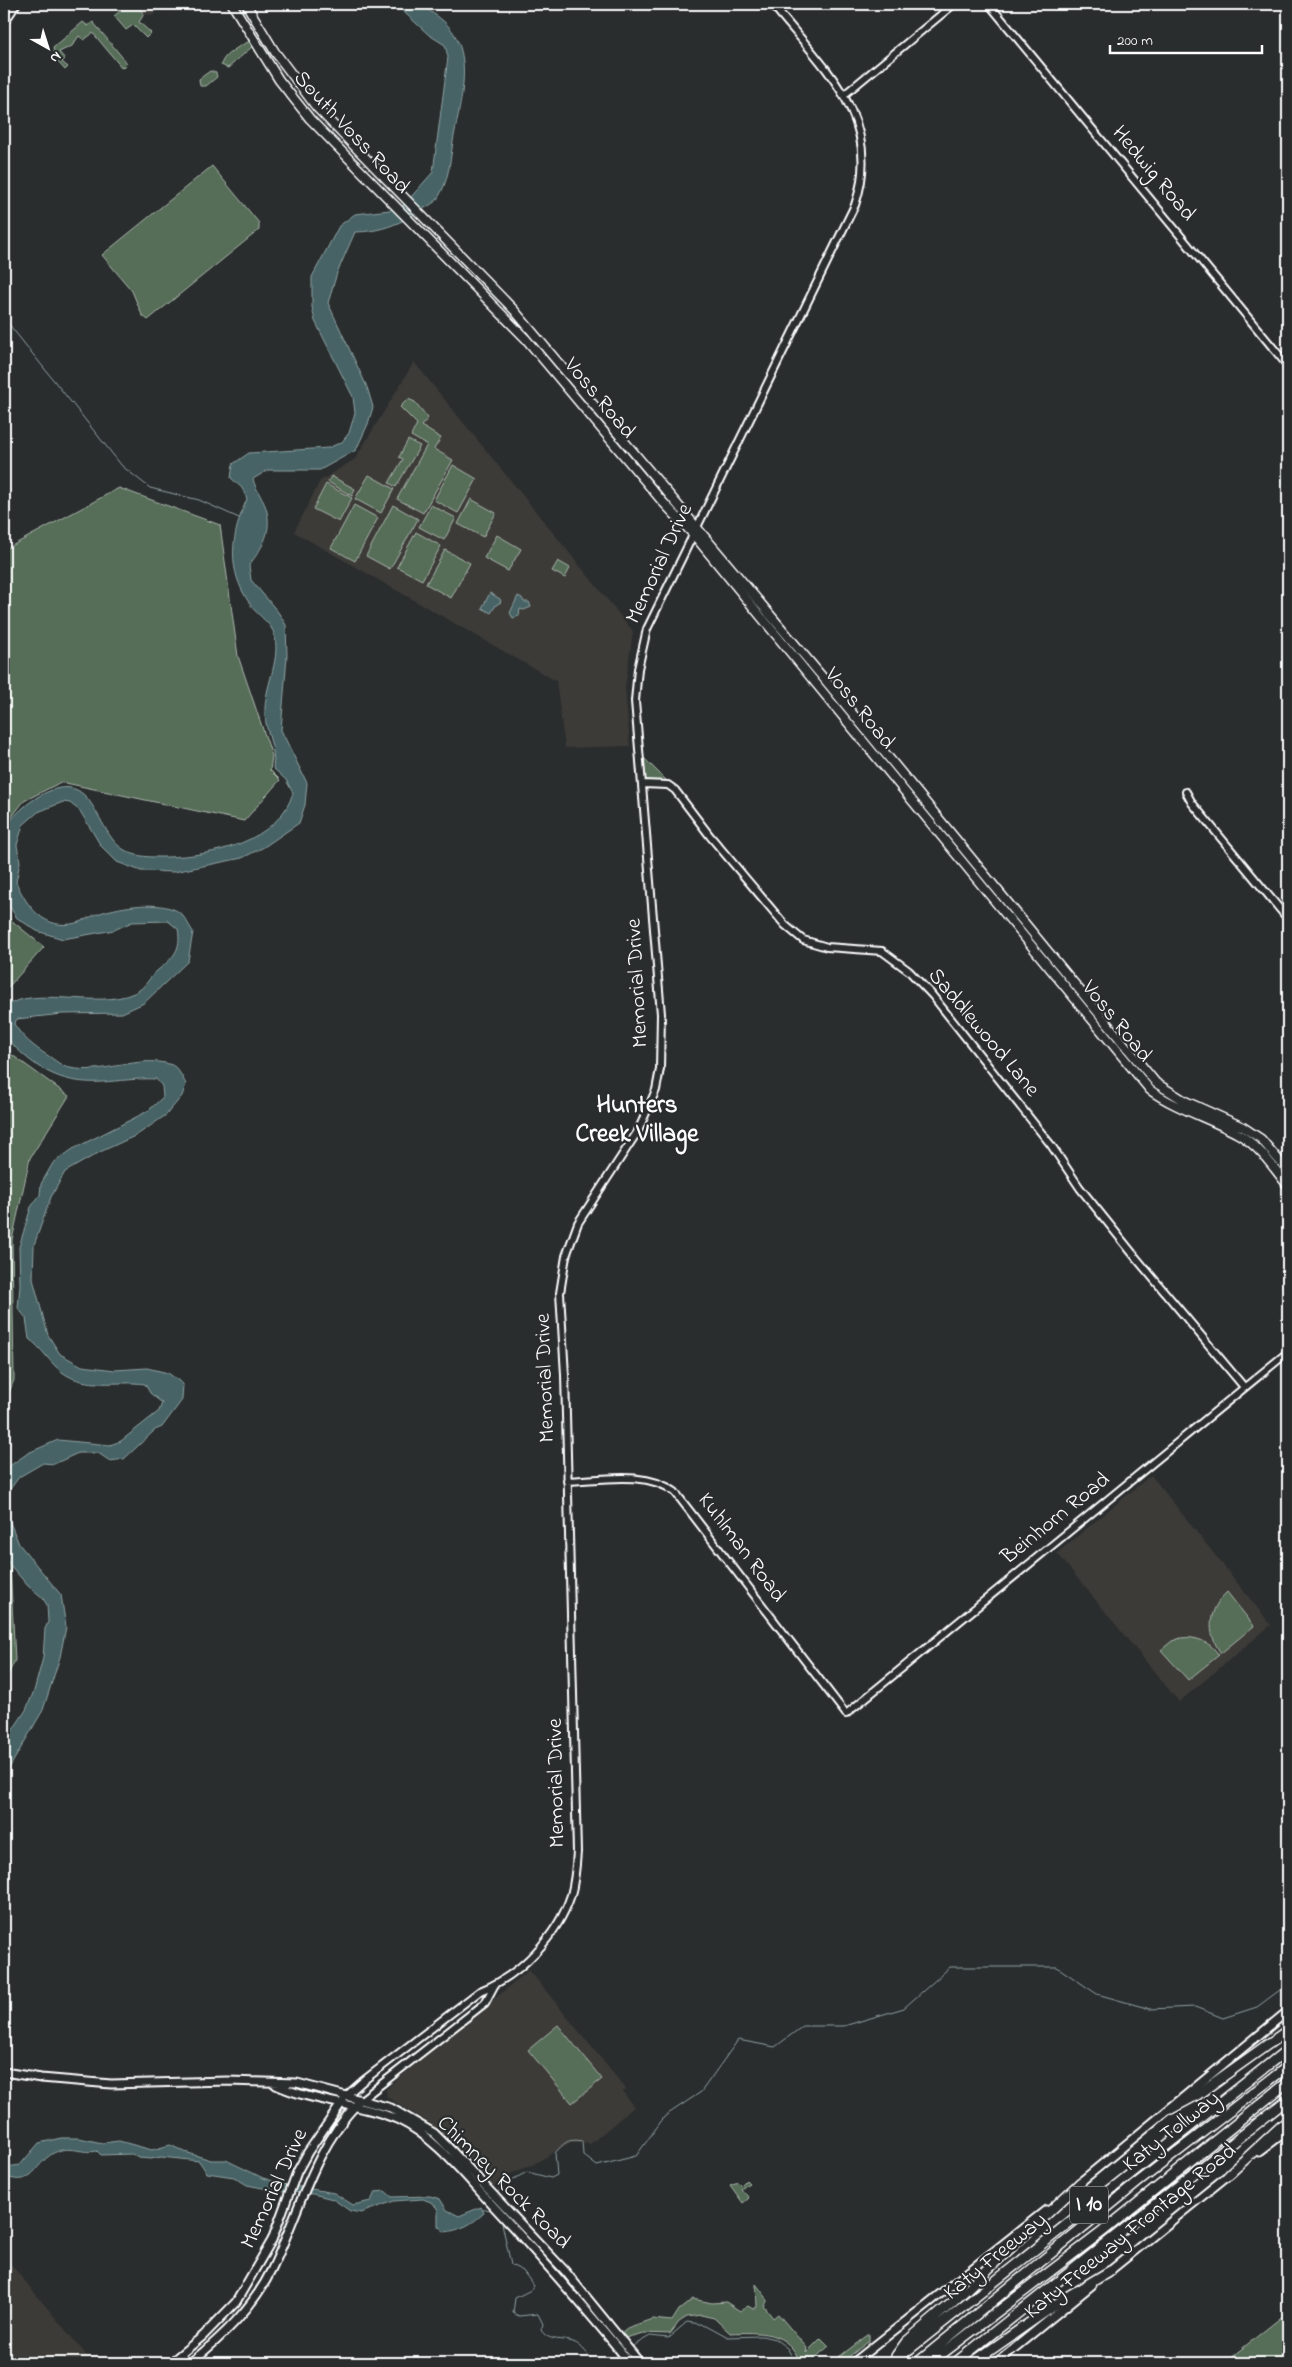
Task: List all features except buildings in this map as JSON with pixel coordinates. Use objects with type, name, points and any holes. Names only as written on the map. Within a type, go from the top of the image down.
[{"type":"highway","points":[[1171,2109],[1197,2095],[1288,2030]]},
{"type":"highway","name":"Katy Freeway","points":[[892,2363],[1288,2049]]},
{"type":"highway","name":"Katy Tollway","points":[[917,2363],[1137,2183],[1288,2066]]},
{"type":"highway","name":"Katy Tollway","points":[[930,2363],[1110,2226],[1288,2082]]},
{"type":"highway","name":"I 10","points":[[955,2363],[1288,2099]]},
{"type":"highway","points":[[1229,2174],[1288,2120]]},
{"type":"highway","points":[[892,2363],[906,2342],[953,2302],[1081,2182]]},
{"type":"highway","points":[[972,2363],[1066,2298],[1110,2271]]},
{"type":"main road","points":[[4,22],[16,4]]},
{"type":"main road","name":"South Voss Road","points":[[232,4],[288,92],[346,156],[419,231]]},
{"type":"main road","name":"South Voss Road","points":[[246,4],[262,32],[317,108],[428,221]]},
{"type":"main road","points":[[346,156],[350,141]]},
{"type":"main road","name":"Voss Road","points":[[428,221],[495,290],[574,381],[905,793],[1150,1090],[1165,1100],[1240,1135],[1265,1156],[1288,1186]]},
{"type":"main road","name":"Voss Road","points":[[419,231],[526,339],[661,500],[695,530],[913,787],[1156,1083],[1186,1101],[1243,1127],[1261,1139],[1288,1171]]},
{"type":"main road","points":[[487,298],[495,290]]},
{"type":"main road","points":[[566,387],[574,381]]},
{"type":"main road","points":[[605,434],[613,428]]},
{"type":"main road","points":[[905,793],[913,787]]},
{"type":"main road","points":[[1021,934],[1029,928]]},
{"type":"main road","points":[[1063,985],[1071,979]]},
{"type":"main road","points":[[1140,1078],[1147,1073]]},
{"type":"main road","points":[[852,2363],[1081,2182],[1288,2011]]},
{"type":"main road","name":"Chimney Rock Road","points":[[4,2072],[41,2078],[111,2084],[227,2081],[273,2084],[297,2083],[391,2108],[414,2120],[434,2134],[453,2152],[559,2276],[615,2339],[640,2363]]},
{"type":"main road","name":"Chimney Rock Road","points":[[273,2084],[289,2091],[367,2108],[400,2121],[418,2132],[481,2187]]},
{"type":"main road","name":"Memorial Drive","points":[[170,2363],[203,2336],[236,2302],[272,2240],[297,2172],[323,2128],[346,2096]]},
{"type":"main road","name":"Memorial Drive","points":[[190,2363],[231,2328],[250,2304],[271,2271],[312,2174],[328,2142],[361,2100]]},
{"type":"main road","name":"Katy Freeway Frontage Road","points":[[996,2363],[1229,2174],[1288,2130]]},
{"type":"main road","points":[[447,2157],[453,2152]]},
{"type":"main road","name":"Chimney Rock Road","points":[[615,2339],[630,2363]]},
{"type":"street","name":"Memorial Drive","points":[[346,2096],[480,1991],[494,1986],[544,1943],[559,1922],[574,1881],[577,1852],[565,1375],[560,1293],[566,1256],[578,1223],[638,1131],[648,1112],[660,1068],[660,1014],[643,784],[637,745],[635,701],[642,647],[646,629],[855,205],[860,191],[862,157],[860,136],[845,94],[772,4]]},
{"type":"street","points":[[845,94],[954,4]]},
{"type":"street","name":"Hedwig Road","points":[[989,4],[1288,366]]},
{"type":"street","name":"Saddlewood Lane","points":[[643,784],[668,785],[675,790],[761,898],[785,925],[804,940],[827,947],[882,951],[909,971],[932,995],[990,1067],[1109,1224],[1244,1388]]},
{"type":"street","points":[[1186,792],[1192,803],[1288,919]]},
{"type":"street","name":"Beinhorn Road","points":[[846,1714],[1288,1352]]},
{"type":"street","name":"Kuhlman Road","points":[[567,1481],[646,1479],[660,1483],[675,1492],[846,1714]]},
{"type":"street","name":"Memorial Drive","points":[[361,2100],[485,2003],[494,1986]]},
{"type":"shaded area","points":[[135,4],[166,4],[153,15],[144,14]]},
{"type":"shaded area","points":[[414,362],[633,631],[625,688],[630,746],[565,748],[556,681],[294,532],[320,481],[355,459]]},
{"type":"shaded area","points":[[1151,1475],[1271,1625],[1179,1702],[1057,1553]]},
{"type":"shaded area","points":[[529,1970],[626,2089],[623,2092],[634,2107],[590,2144],[571,2142],[534,2164],[505,2176],[494,2187],[434,2126],[387,2097],[386,2089]]},
{"type":"shaded area","points":[[4,2256],[93,2363],[4,2363]]},
{"type":"green space","points":[[129,4],[135,4],[144,14],[139,22],[151,33],[146,38],[133,25],[126,30],[114,16]]},
{"type":"green space","points":[[83,22],[88,26],[93,22],[127,63],[122,68],[93,33],[84,40],[79,36],[72,46],[59,52],[65,59],[62,62],[68,67],[65,70],[57,61],[53,48]]},
{"type":"green space","points":[[250,41],[253,46],[228,68],[221,65],[228,54]]},
{"type":"green space","points":[[210,71],[216,73],[217,77],[206,86],[200,86],[199,79]]},
{"type":"green space","points":[[212,166],[259,223],[259,230],[148,320],[142,315],[132,291],[102,255]]},
{"type":"green space","points":[[408,399],[415,402],[428,418],[421,426],[441,438],[434,449],[453,460],[423,513],[397,499],[427,445],[411,436],[417,424],[400,407]]},
{"type":"green space","points":[[408,440],[420,446],[396,487],[389,483],[403,459],[399,457]]},
{"type":"green space","points":[[453,465],[477,479],[458,513],[434,500]]},
{"type":"green space","points":[[369,475],[394,489],[381,513],[355,499]]},
{"type":"green space","points":[[331,476],[355,489],[352,496],[328,482]]},
{"type":"green space","points":[[326,484],[352,498],[339,522],[313,509]]},
{"type":"green space","points":[[119,488],[220,525],[238,656],[272,756],[270,770],[280,780],[244,821],[61,782],[24,801],[4,827],[4,550]]},
{"type":"green space","points":[[471,499],[496,513],[483,537],[458,524]]},
{"type":"green space","points":[[354,505],[378,518],[355,561],[331,548]]},
{"type":"green space","points":[[393,505],[418,519],[390,569],[366,556]]},
{"type":"green space","points":[[431,505],[456,518],[444,540],[419,527]]},
{"type":"green space","points":[[416,532],[441,546],[422,580],[397,567]]},
{"type":"green space","points":[[497,535],[521,549],[508,571],[484,558]]},
{"type":"green space","points":[[445,550],[470,563],[451,598],[426,584]]},
{"type":"green space","points":[[558,561],[570,568],[565,578],[552,571]]},
{"type":"green space","points":[[643,757],[667,781],[645,780]]},
{"type":"green space","points":[[4,912],[6,916],[44,947],[4,992]]},
{"type":"green space","points":[[4,1043],[8,1052],[69,1096],[30,1158],[12,1240],[14,1380],[4,1405]]},
{"type":"green space","points":[[4,1551],[10,1565],[15,1660],[4,1683]]},
{"type":"green space","points":[[1227,1592],[1254,1626],[1221,1653],[1213,1637],[1211,1621],[1216,1606]]},
{"type":"green space","points":[[1181,1638],[1203,1641],[1219,1655],[1188,1680],[1161,1650],[1172,1641]]},
{"type":"green space","points":[[558,2025],[602,2079],[572,2103],[528,2050]]},
{"type":"green space","points":[[746,2180],[749,2183],[741,2189],[749,2198],[743,2203],[730,2185],[738,2182],[741,2185]]},
{"type":"green space","points":[[756,2284],[766,2297],[767,2302],[764,2306],[773,2318],[778,2314],[807,2348],[806,2353],[821,2338],[829,2346],[809,2363],[800,2363],[795,2352],[780,2339],[762,2333],[730,2333],[714,2318],[701,2315],[687,2317],[679,2322],[670,2334],[643,2333],[625,2338],[621,2333],[627,2328],[652,2319],[672,2321],[679,2310],[693,2299],[712,2303],[726,2302],[740,2311],[748,2306],[753,2309],[757,2307]]},
{"type":"green space","points":[[1284,2315],[1288,2320],[1288,2363],[1224,2363]]},
{"type":"green space","points":[[869,2334],[869,2341],[841,2363],[831,2363]]},
{"type":"water","points":[[395,4],[417,5],[437,16],[450,27],[458,41],[464,71],[463,87],[449,168],[438,198],[415,214],[399,222],[374,230],[355,232],[337,273],[328,303],[367,387],[373,407],[368,424],[356,450],[320,470],[268,470],[253,479],[266,508],[268,527],[267,534],[258,553],[249,565],[251,580],[278,612],[286,625],[287,656],[281,730],[307,783],[305,805],[299,823],[264,847],[242,858],[174,872],[141,871],[117,862],[101,846],[80,811],[70,803],[63,802],[38,812],[23,825],[17,845],[20,862],[16,882],[32,908],[46,920],[65,925],[115,909],[155,905],[180,913],[193,932],[188,961],[144,1003],[122,1013],[62,1014],[17,1019],[14,1024],[33,1045],[58,1063],[67,1067],[95,1069],[132,1063],[157,1062],[175,1067],[186,1084],[182,1096],[166,1115],[137,1135],[100,1152],[65,1172],[51,1197],[34,1245],[33,1279],[48,1335],[60,1354],[82,1366],[115,1370],[147,1368],[168,1373],[183,1384],[182,1400],[162,1427],[155,1430],[124,1459],[110,1461],[98,1453],[78,1453],[54,1464],[43,1463],[19,1477],[5,1496],[4,1508],[4,1470],[28,1453],[58,1440],[110,1445],[121,1441],[159,1411],[162,1403],[150,1393],[145,1384],[92,1383],[71,1378],[62,1372],[29,1339],[26,1318],[18,1308],[20,1285],[19,1247],[31,1207],[40,1195],[41,1184],[53,1163],[73,1149],[148,1111],[163,1097],[162,1086],[156,1079],[87,1082],[59,1077],[47,1071],[25,1056],[4,1035],[4,1008],[16,1001],[31,998],[102,999],[119,998],[134,993],[142,988],[172,957],[179,943],[179,936],[178,929],[168,921],[132,922],[114,930],[63,939],[37,931],[17,918],[6,901],[2,853],[4,831],[8,823],[18,812],[45,793],[55,789],[74,789],[83,794],[88,800],[112,838],[123,849],[133,854],[144,856],[185,856],[223,849],[241,843],[258,835],[273,824],[285,810],[293,793],[286,780],[273,768],[273,754],[265,713],[265,703],[274,666],[275,637],[268,623],[250,604],[237,578],[234,565],[235,539],[237,526],[247,499],[242,488],[231,478],[233,464],[249,453],[328,448],[342,442],[349,433],[355,413],[353,397],[315,321],[312,307],[312,277],[339,226],[355,214],[390,210],[404,205],[433,172],[448,57],[445,45],[429,35]]},
{"type":"water","points":[[490,593],[500,599],[501,602],[496,605],[491,613],[482,608]]},
{"type":"water","points":[[518,596],[524,602],[529,602],[531,607],[524,610],[520,609],[519,616],[513,618],[510,613]]},
{"type":"water","points":[[4,1508],[19,1544],[61,1595],[66,1627],[60,1657],[43,1710],[4,1777],[4,1743],[26,1710],[34,1691],[43,1658],[45,1629],[48,1622],[47,1605],[42,1597],[28,1586],[10,1565],[4,1551]]},
{"type":"water","points":[[61,2138],[79,2138],[102,2143],[119,2141],[152,2150],[170,2145],[211,2160],[226,2160],[263,2178],[283,2184],[334,2193],[353,2205],[371,2201],[375,2192],[385,2191],[392,2197],[430,2196],[440,2199],[447,2210],[459,2216],[481,2207],[484,2213],[466,2226],[445,2232],[438,2226],[438,2210],[433,2203],[423,2199],[394,2201],[361,2213],[350,2211],[333,2199],[313,2194],[278,2191],[247,2185],[234,2177],[207,2173],[199,2161],[161,2157],[151,2159],[138,2158],[132,2154],[101,2155],[97,2151],[58,2151],[50,2155],[29,2176],[22,2179],[14,2179],[4,2176],[4,2163],[7,2167],[20,2165],[39,2143]]},
{"type":"waterway","points":[[4,318],[122,466],[150,488],[199,500],[239,518]]},
{"type":"waterway","points":[[497,2193],[506,2183],[527,2172],[551,2178],[557,2175],[555,2153],[570,2141],[582,2141],[583,2155],[597,2166],[636,2156],[665,2116],[701,2092],[738,2040],[775,2047],[803,2026],[844,2026],[904,2008],[950,1967],[1057,1967],[1097,1994],[1150,2009],[1195,2007],[1223,2018],[1257,2007],[1288,1984]]},
{"type":"waterway","points":[[483,2210],[491,2209]]},
{"type":"waterway","points":[[495,2213],[502,2223],[511,2265],[523,2271],[534,2286],[531,2290],[515,2298],[513,2313],[519,2316],[538,2314],[543,2324],[541,2330],[544,2334],[551,2338],[577,2344],[597,2363],[606,2362],[620,2354]]},
{"type":"waterway","points":[[631,2347],[650,2336],[668,2338],[687,2322],[706,2325],[728,2337],[762,2336],[775,2339],[787,2348],[796,2363]]},
{"type":"district","name":"Hunters Creek Village","points":[[637,1120]]}]
